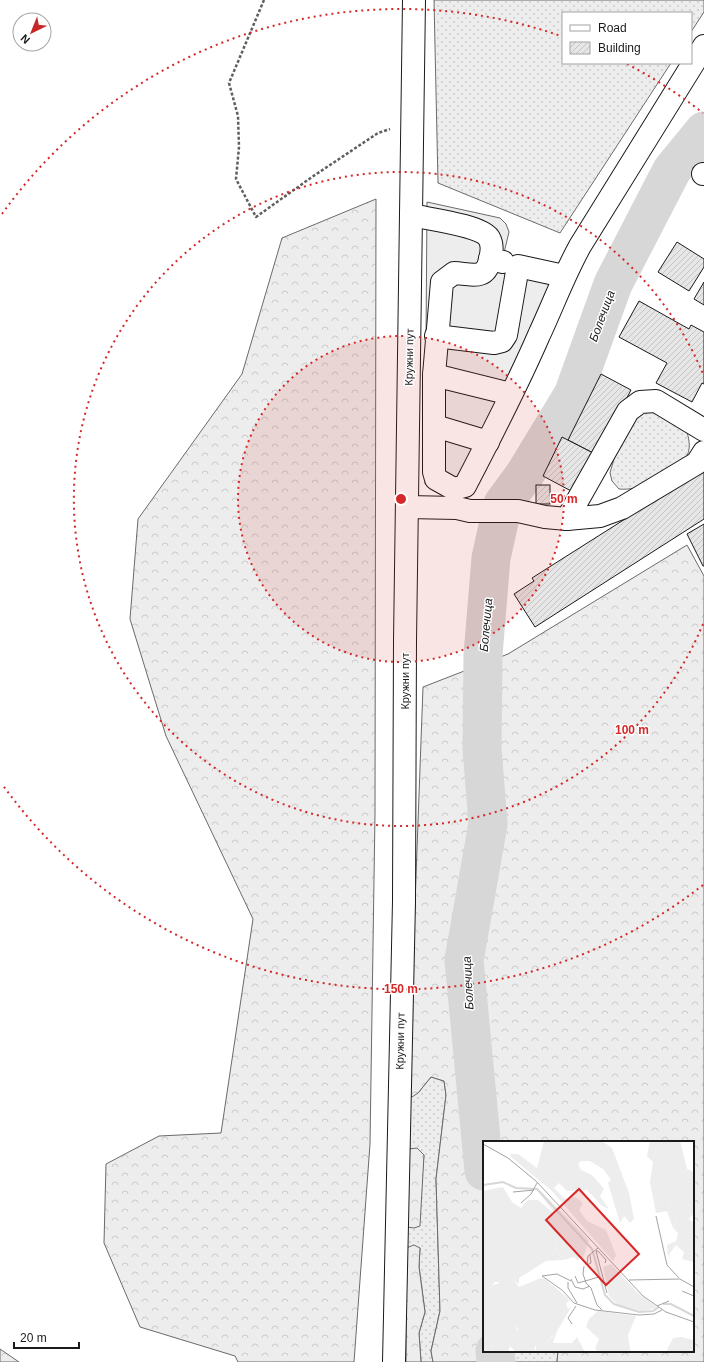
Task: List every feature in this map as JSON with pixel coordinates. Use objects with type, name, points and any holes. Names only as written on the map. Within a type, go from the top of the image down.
[{"type":"main road","name":"Кружни пут","points":[[394,1362],[404,909],[407,507],[414,0]]},
{"type":"main road","points":[[411,215],[478,230],[488,236],[492,244],[488,269],[483,273],[477,275],[454,272],[447,276],[442,282],[436,336],[434,375],[434,472],[436,479],[454,489],[465,486],[540,335],[564,276],[598,215],[704,46]]},
{"type":"main road","points":[[490,259],[564,276]]},
{"type":"main road","points":[[436,336],[494,344],[502,341],[506,336],[518,266]]},
{"type":"main road","points":[[434,375],[511,394]]},
{"type":"main road","points":[[567,519],[628,411],[640,402],[656,401],[704,430]]},
{"type":"main road","points":[[435,426],[488,442]]},
{"type":"main road","points":[[407,507],[457,508],[470,511],[518,510],[545,517],[567,519],[600,516],[622,508],[697,462],[704,452]]},
{"type":"path","points":[[264,0],[229,83],[238,116],[239,147],[236,179],[256,217],[378,133],[413,122]]},
{"type":"green space","points":[[434,0],[704,0],[704,12],[692,30],[692,12],[562,12],[562,64],[670,64],[560,233],[438,183]]},
{"type":"green space","points":[[376,199],[375,814],[370,1144],[354,1362],[238,1362],[235,1356],[140,1327],[104,1243],[106,1164],[159,1136],[221,1133],[253,919],[166,736],[130,619],[138,519],[242,374],[282,238]]},
{"type":"green space","points":[[653,410],[686,429],[689,452],[682,462],[652,481],[633,488],[619,489],[612,481],[610,473],[620,437],[639,414]]},
{"type":"green space","points":[[687,545],[704,576],[704,1362],[557,1362],[558,1352],[694,1352],[694,1141],[483,1141],[483,1352],[507,1352],[500,1362],[433,1362],[431,1351],[440,1311],[436,1179],[446,1095],[444,1081],[431,1077],[418,1093],[412,1097],[408,1093],[423,687],[508,654]]},
{"type":"green space","points":[[431,1077],[444,1081],[446,1095],[436,1179],[440,1311],[431,1351],[433,1362],[421,1362],[419,1333],[425,1312],[419,1267],[420,1248],[406,1248],[407,1227],[422,1176],[424,1155],[409,1149],[408,1093],[418,1093]]},
{"type":"green space","points":[[417,1148],[424,1155],[420,1226],[414,1228],[407,1227],[409,1149]]},
{"type":"green space","points":[[414,1245],[420,1248],[419,1267],[425,1312],[419,1333],[421,1362],[406,1362],[406,1248]]},
{"type":"green space","points":[[0,1349],[19,1362],[0,1362]]},
{"type":"green space","points":[[507,1352],[558,1352],[557,1362],[500,1362]]},
{"type":"shaded area","points":[[427,202],[500,218],[506,224],[509,232],[503,257],[574,274],[463,506],[425,484]]},
{"type":"building","points":[[677,242],[704,259],[704,267],[689,291],[658,272]]},
{"type":"building","points":[[704,282],[704,305],[694,299]]},
{"type":"building","points":[[639,301],[689,329],[691,325],[704,332],[704,384],[702,383],[692,402],[656,383],[667,363],[619,337]]},
{"type":"building","points":[[601,374],[631,390],[597,455],[568,440]]},
{"type":"building","points":[[562,437],[593,453],[573,492],[543,476]]},
{"type":"building","points":[[704,469],[704,519],[535,627],[514,594],[534,581],[532,578]]},
{"type":"building","points":[[536,485],[550,485],[550,504],[536,504]]},
{"type":"building","points":[[704,524],[704,566],[703,566],[687,534]]},
{"type":"waterway","name":"Болечица","points":[[483,1160],[464,960],[488,824],[482,748],[483,655],[491,558],[503,504],[525,474],[573,395],[613,284],[672,170],[704,131]]},
{"type":"waterway","name":"Болечица","points":[[495,1352],[496,1362]]}]
